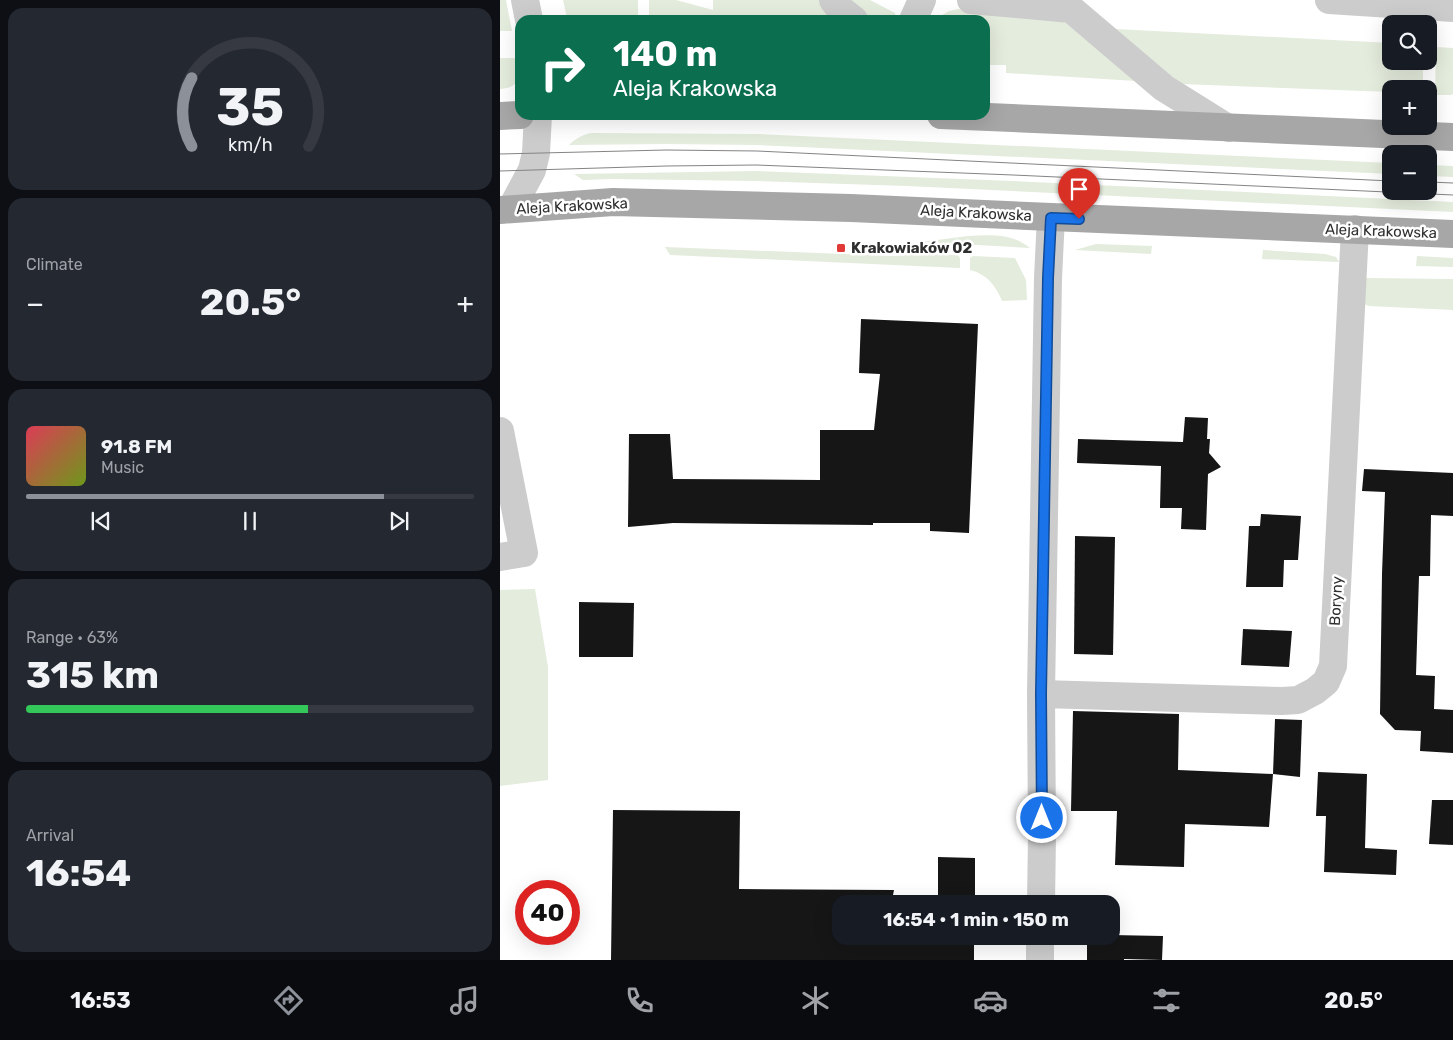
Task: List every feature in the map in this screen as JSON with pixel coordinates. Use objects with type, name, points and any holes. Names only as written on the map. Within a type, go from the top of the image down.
[{"type":"main road","points":[[500,116],[515,115]]},
{"type":"main road","points":[[990,117],[1228,128],[1447,133]]},
{"type":"main road","name":"Aleja Krakowska","points":[[504,203],[613,202],[861,208],[1051,218],[1453,234]]},
{"type":"street","points":[[525,0],[528,15]]},
{"type":"street","points":[[833,0],[848,15]]},
{"type":"street","points":[[915,15],[922,0]]},
{"type":"street","points":[[971,0],[1070,4],[1164,88],[1228,128]]},
{"type":"street","points":[[1329,0],[1453,8]]},
{"type":"street","points":[[504,203],[532,170],[536,153],[538,120]]},
{"type":"street","points":[[1041,895],[1041,694],[1048,278],[1051,218]]},
{"type":"street","name":"Boryny","points":[[1041,694],[1282,701],[1298,700],[1315,691],[1326,682],[1333,666],[1355,229]]},
{"type":"street","points":[[500,431],[524,553],[500,557]]},
{"type":"street","points":[[1040,945],[1040,960]]},
{"type":"green space","points":[[500,0],[506,0],[512,31],[500,31]]},
{"type":"green space","points":[[563,0],[638,0],[638,15],[566,15]]},
{"type":"green space","points":[[649,0],[676,0],[713,10],[713,0],[822,0],[836,15],[649,15]]},
{"type":"green space","points":[[847,0],[870,0],[896,15],[862,15]]},
{"type":"green space","points":[[958,9],[1045,15],[1062,20],[1136,81],[1006,73],[1006,65],[990,65],[990,15],[942,15]]},
{"type":"green space","points":[[1115,29],[1382,43],[1382,70],[1423,70],[1423,80],[1382,80],[1382,92],[1181,84]]},
{"type":"green space","points":[[1437,47],[1453,48],[1453,94],[1437,95],[1437,80],[1435,80]]},
{"type":"green space","points":[[500,58],[515,58],[515,83],[507,88],[500,89]]},
{"type":"green space","points":[[591,133],[756,134],[1382,163],[1382,174],[757,145],[569,145],[574,140]]},
{"type":"green space","points":[[1437,165],[1453,166],[1453,177],[1437,176]]},
{"type":"green space","points":[[757,171],[1013,181],[1453,202],[1453,212],[907,186],[758,181],[583,180],[574,174]]},
{"type":"green space","points":[[993,235],[1008,237],[1030,248],[921,242]]},
{"type":"green space","points":[[1096,244],[1152,246],[1151,254],[1075,250]]},
{"type":"green space","points":[[665,247],[894,256],[921,254],[958,255],[960,258],[960,268],[670,255]]},
{"type":"green space","points":[[1263,250],[1325,254],[1336,257],[1339,262],[1262,259]]},
{"type":"green space","points":[[973,256],[1015,258],[1026,280],[1027,300],[1002,301],[990,281],[981,274],[970,270],[970,258]]},
{"type":"green space","points":[[1417,256],[1453,258],[1453,267],[1416,266]]},
{"type":"green space","points":[[1365,278],[1453,279],[1453,310],[1369,306],[1361,303]]},
{"type":"green space","points":[[535,589],[548,667],[548,780],[500,786],[500,590]]},
{"type":"building","points":[[861,319],[978,324],[969,533],[930,531],[930,523],[873,523],[873,525],[673,523],[628,527],[629,434],[670,434],[673,479],[820,480],[820,430],[874,430],[880,374],[859,373]]},
{"type":"building","points":[[1185,417],[1208,418],[1207,439],[1210,439],[1209,453],[1221,467],[1208,474],[1206,530],[1181,529],[1182,508],[1160,508],[1161,466],[1077,463],[1078,439],[1183,442]]},
{"type":"building","points":[[1364,469],[1453,473],[1453,516],[1431,515],[1430,576],[1419,576],[1416,675],[1435,676],[1434,709],[1453,710],[1453,753],[1420,751],[1421,731],[1395,730],[1380,714],[1385,492],[1362,491]]},
{"type":"building","points":[[1261,514],[1301,516],[1298,560],[1284,560],[1283,587],[1246,587],[1249,526],[1260,526]]},
{"type":"building","points":[[1075,536],[1115,537],[1113,655],[1074,654]]},
{"type":"building","points":[[579,602],[634,603],[633,657],[579,657]]},
{"type":"building","points":[[1243,629],[1292,631],[1289,667],[1241,665]]},
{"type":"building","points":[[1073,711],[1179,714],[1178,770],[1273,774],[1269,827],[1185,824],[1184,867],[1115,865],[1117,811],[1071,811]]},
{"type":"building","points":[[1275,719],[1302,720],[1300,777],[1273,774]]},
{"type":"building","points":[[1318,772],[1367,774],[1365,848],[1397,850],[1396,875],[1324,872],[1326,816],[1316,816]]},
{"type":"building","points":[[1432,800],[1453,800],[1453,845],[1429,844]]},
{"type":"building","points":[[613,810],[740,811],[739,889],[894,890],[893,895],[832,895],[832,945],[974,945],[974,960],[611,960]]},
{"type":"building","points":[[938,857],[975,858],[975,895],[938,895]]},
{"type":"building","points":[[1120,935],[1163,936],[1162,960],[1087,960],[1087,945],[1120,945]]},
{"type":"tram line","points":[[500,154],[666,150],[757,151],[1382,181]]},
{"type":"tram line","points":[[500,171],[756,165],[1453,195]]},
{"type":"tram line","points":[[1437,182],[1453,183]]},
{"type":"place","name":"Krakowiaków 02","points":[[841,248]]},
{"type":"route","points":[[1042,818],[1041,694],[1048,278],[1051,218],[1079,219]]}]
